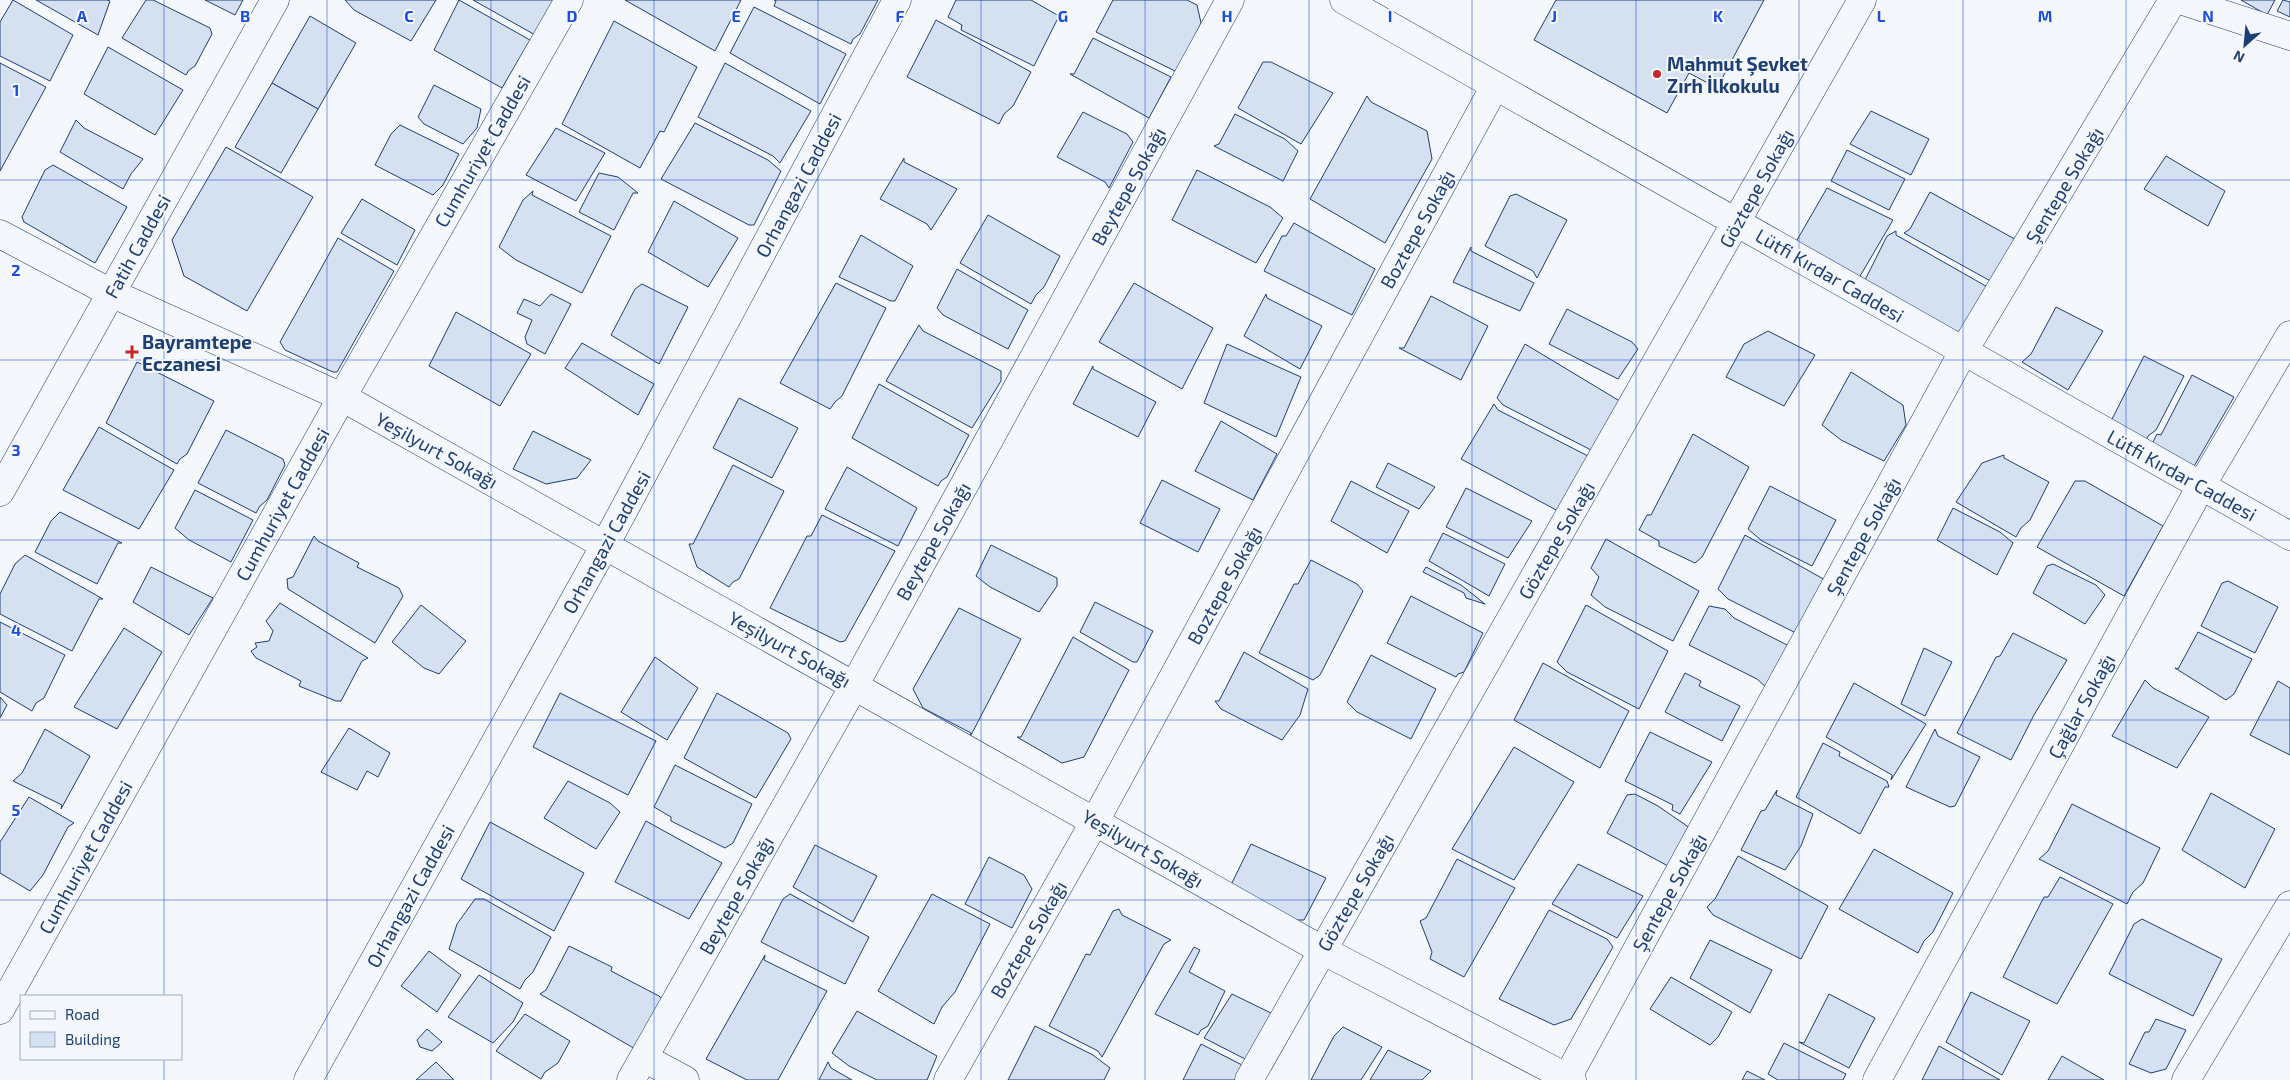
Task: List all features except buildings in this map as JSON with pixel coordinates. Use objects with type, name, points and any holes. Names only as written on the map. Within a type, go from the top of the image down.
[{"type":"street","name":"Fatih Caddesi","points":[[0,492],[275,0]]},
{"type":"street","name":"Cumhuriyet Caddesi","points":[[0,1010],[342,397],[569,0]]},
{"type":"street","name":"Orhangazi Caddesi","points":[[308,1080],[605,545],[897,0]]},
{"type":"street","name":"Beytepe Sokağı","points":[[638,1069],[854,686],[1230,0]]},
{"type":"street","name":"Lütfi Kırdar Caddesi","points":[[1344,0],[2290,536]]},
{"type":"street","name":"Göztepe Sokağı","points":[[1249,1080],[1862,0]]},
{"type":"street","name":"Şentepe Sokağı","points":[[1569,1079],[1963,352],[2173,0]]},
{"type":"street","points":[[2180,0],[2290,36]]},
{"type":"street","name":"Boztepe Sokağı","points":[[948,1080],[1095,822],[1495,86]]},
{"type":"street","name":"Yeşilyurt Sokağı","points":[[0,234],[111,293],[342,397],[1322,950],[1569,1079]]},
{"type":"street","name":"Çağlar Sokağı","points":[[1877,1080],[2201,486],[2290,335]]},
{"type":"street","points":[[2186,1080],[2290,905]]},
{"type":"street","points":[[638,1069],[685,1080]]},
{"type":"place","name":"Mahmut Şevket Zırh İlkokulu","points":[[1657,74]]},
{"type":"place","name":"Bayramtepe Eczanesi","points":[[132,352]]}]
